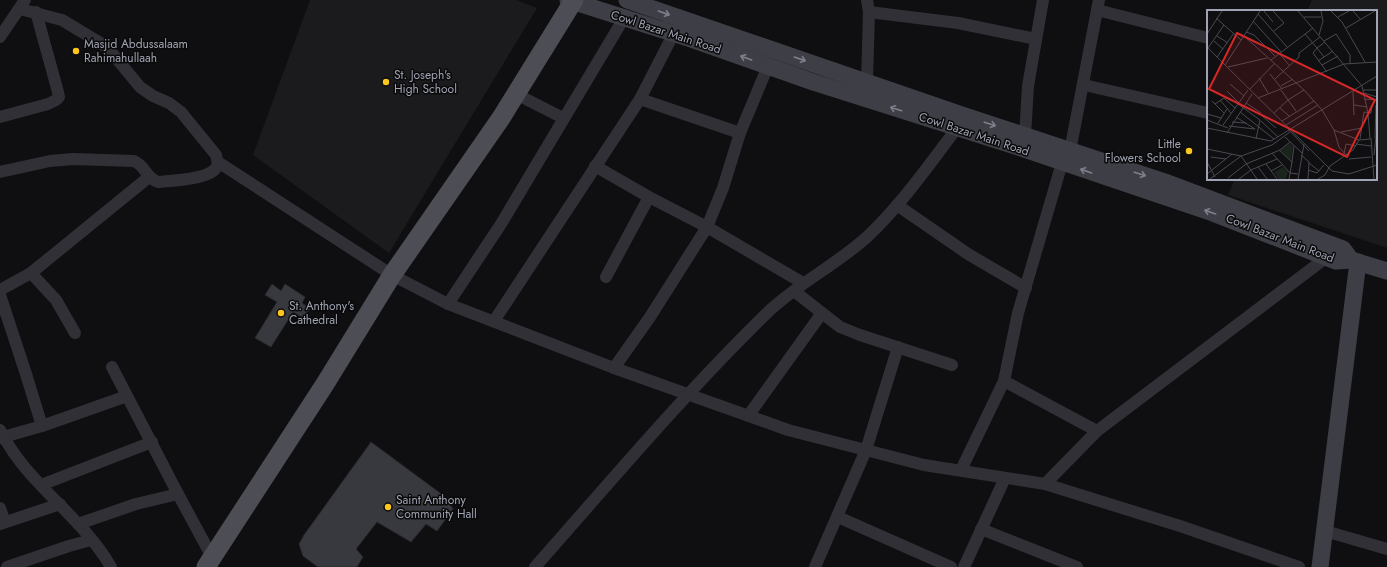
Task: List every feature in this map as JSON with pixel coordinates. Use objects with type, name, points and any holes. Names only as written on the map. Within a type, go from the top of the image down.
[{"type":"main road","points":[[209,562],[325,384],[392,276],[496,125],[572,1]]},
{"type":"street","name":"Cowl Bazar Main Road","points":[[627,0],[867,82],[960,122],[1025,136],[1066,157],[1165,182],[1343,249],[1355,261]]},
{"type":"street","points":[[1025,136],[1028,86],[1043,0]]},
{"type":"street","name":"Cowl Bazar Main Road","points":[[572,1],[674,33],[813,82],[960,122],[1066,157],[1336,261],[1355,261]]},
{"type":"street","points":[[0,172],[50,161],[73,159],[134,161],[143,167],[149,177],[158,182],[204,176],[211,173],[218,162],[216,155],[181,112],[170,103],[153,96],[140,87],[107,47],[62,20],[36,12],[22,4],[1,30]]},
{"type":"street","points":[[961,470],[1004,381],[1018,314],[1066,157],[1084,85],[1098,5],[1207,38]]},
{"type":"street","points":[[867,82],[868,6],[1036,38]]},
{"type":"street","points":[[0,117],[48,104],[56,100],[58,97],[58,92],[36,12]]},
{"type":"street","points":[[448,304],[501,224],[624,18]]},
{"type":"street","points":[[494,321],[640,99],[674,33]]},
{"type":"street","points":[[614,368],[650,317],[707,227],[724,188],[740,133],[768,66]]},
{"type":"street","points":[[1084,85],[1207,113]]},
{"type":"street","points":[[516,94],[564,118]]},
{"type":"street","points":[[640,99],[740,133]]},
{"type":"street","points":[[535,567],[688,395],[768,312],[804,283],[867,237],[896,205],[960,122]]},
{"type":"street","points":[[218,162],[392,276],[448,304],[614,368],[788,430],[924,464],[1045,484],[1180,526],[1298,567]]},
{"type":"street","points":[[595,166],[649,197],[707,227],[804,283]]},
{"type":"street","points":[[0,290],[31,273],[149,177]]},
{"type":"street","points":[[606,277],[649,197]]},
{"type":"street","points":[[896,205],[968,254],[1026,288]]},
{"type":"street","points":[[1045,484],[1097,431],[1326,257]]},
{"type":"street","points":[[1320,567],[1355,261],[1387,271]]},
{"type":"street","points":[[31,273],[56,300],[75,333]]},
{"type":"street","points":[[794,291],[840,327],[952,365]]},
{"type":"street","points":[[0,295],[42,426]]},
{"type":"street","points":[[748,416],[822,313]]},
{"type":"street","points":[[815,567],[866,450],[898,347]]},
{"type":"street","points":[[112,366],[178,494],[209,562]]},
{"type":"street","points":[[1004,381],[1097,431]]},
{"type":"street","points":[[111,567],[98,547],[21,463],[1,435],[42,426],[128,396]]},
{"type":"street","points":[[41,485],[152,442]]},
{"type":"street","points":[[964,567],[1005,478]]},
{"type":"street","points":[[78,524],[136,504],[178,494]]},
{"type":"street","points":[[0,508],[2,523],[60,504]]},
{"type":"street","points":[[838,517],[951,567]]},
{"type":"street","points":[[982,529],[1077,567]]},
{"type":"street","points":[[1325,531],[1387,549]]},
{"type":"street","points":[[7,567],[91,540]]},
{"type":"shaded area","name":"St. Joseph's High School","points":[[310,0],[516,0],[537,8],[389,253],[253,155]]},
{"type":"shaded area","points":[[1312,0],[1387,0],[1387,248],[1228,195],[1235,180],[1377,180],[1377,10],[1307,10]]},
{"type":"building","points":[[272,284],[281,291],[285,284],[305,297],[302,303],[310,309],[303,318],[293,312],[271,347],[255,338],[277,302],[265,295]]},
{"type":"building","points":[[371,442],[444,496],[453,509],[437,531],[426,524],[411,542],[377,522],[356,549],[363,557],[357,567],[318,567],[303,556],[299,544]]},
{"type":"place","name":"Masjid Abdussalaam Rahimahullaah","points":[[76,51]]},
{"type":"place","name":"St. Joseph's High School","points":[[386,82]]},
{"type":"place","name":"Little Flowers School","points":[[1189,151]]},
{"type":"place","name":"St. Anthony's Cathedral","points":[[281,313]]},
{"type":"place","name":"Saint Anthony Community Hall","points":[[388,507]]}]
